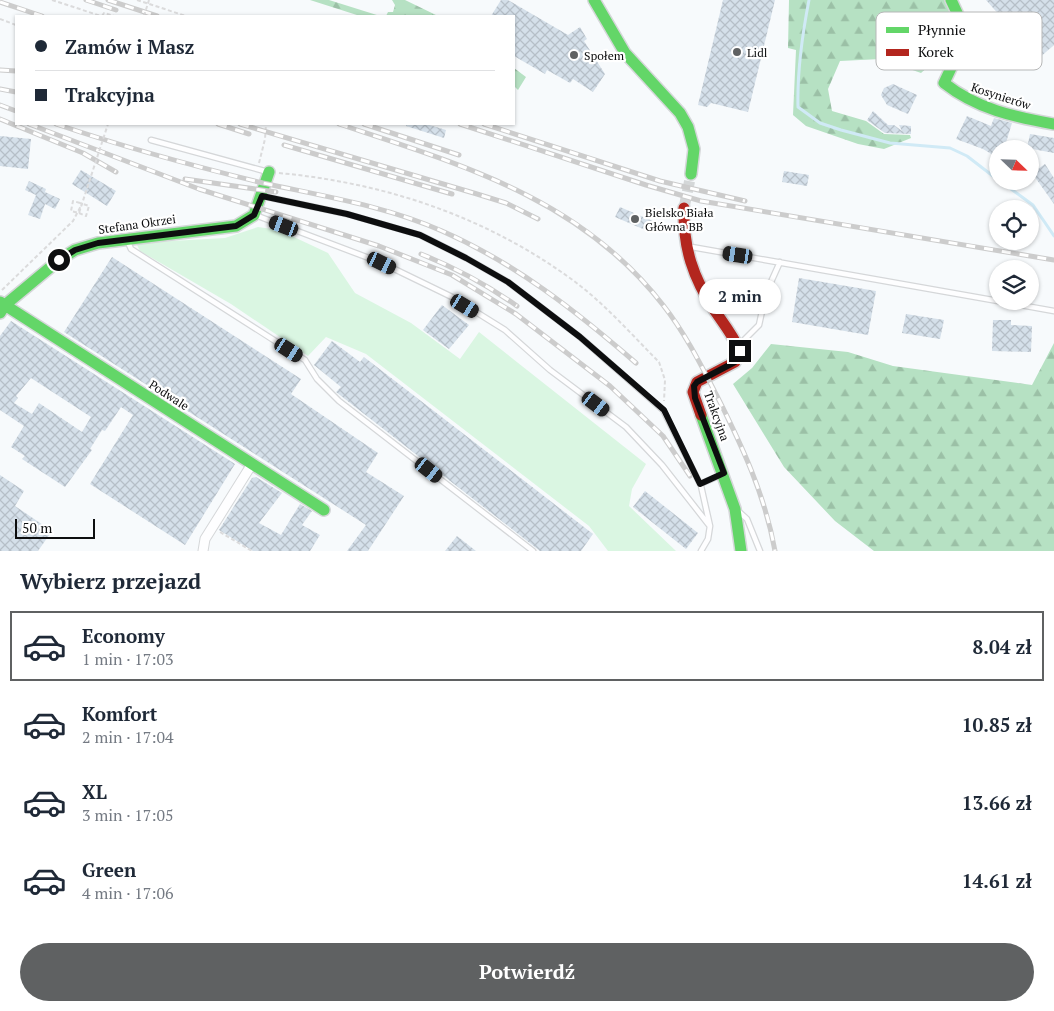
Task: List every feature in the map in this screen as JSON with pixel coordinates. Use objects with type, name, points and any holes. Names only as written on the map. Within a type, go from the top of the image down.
[{"type":"street","points":[[594,0],[626,52],[680,113],[688,127],[694,148],[691,174]]},
{"type":"street","name":"Kosynierów","points":[[952,0],[957,12]]},
{"type":"street","name":"Kosynierów","points":[[950,70],[944,83],[959,96],[1008,115],[1054,124]]},
{"type":"street","points":[[254,215],[262,196],[264,171]]},
{"type":"street","points":[[684,208],[682,225],[686,255],[701,290],[738,346]]},
{"type":"street","name":"Stefana Okrzei","points":[[2,307],[59,260],[75,250],[98,243],[236,226],[254,215]]},
{"type":"street","name":"Podwale","points":[[2,307],[324,510]]},
{"type":"street","name":"Trakcyjna","points":[[738,346],[739,357],[735,362],[697,382],[694,386],[695,398],[724,473],[735,509],[741,551]]},
{"type":"street","points":[[203,551],[206,539],[252,464]]},
{"type":"lane","points":[[151,140],[264,171]]},
{"type":"lane","points":[[262,196],[347,214],[420,235],[508,282],[580,337],[664,410],[700,484],[710,526],[708,539],[701,551]]},
{"type":"lane","points":[[254,215],[382,263],[452,298],[505,330],[550,370],[626,427],[662,465],[710,526]]},
{"type":"lane","points":[[126,239],[131,249],[305,360],[317,379],[339,401],[534,551]]},
{"type":"lane","points":[[685,246],[989,299]]},
{"type":"lane","points":[[738,346],[759,325],[766,293],[780,262]]},
{"type":"lane","points":[[1039,308],[1054,311]]},
{"type":"lane","points":[[700,484],[724,473]]},
{"type":"lane","points":[[735,509],[747,519],[760,551]]},
{"type":"path","points":[[52,0],[99,15]]},
{"type":"path","points":[[139,0],[183,15]]},
{"type":"path","points":[[144,15],[149,0]]},
{"type":"path","points":[[0,19],[15,24]]},
{"type":"path","points":[[79,214],[108,125]]},
{"type":"path","points":[[266,125],[264,171],[319,177],[399,195],[443,208],[512,240],[575,282],[658,362],[665,380],[664,410]]},
{"type":"path","points":[[73,201],[89,206],[86,216],[79,214],[70,210],[73,201]]},
{"type":"path","points":[[0,292],[73,221],[82,204]]},
{"type":"path","points":[[217,530],[252,551]]},
{"type":"green space","points":[[310,0],[329,0],[377,15],[357,15]]},
{"type":"green space","points":[[392,0],[405,0],[436,15],[386,15],[388,12],[393,12],[395,5]]},
{"type":"green space","points":[[789,0],[947,0],[952,12],[876,12],[876,59],[840,61],[828,89],[832,111],[866,121],[884,134],[910,135],[911,138],[884,149],[858,144],[806,126],[793,115],[796,50],[788,48]]},
{"type":"green space","points":[[515,69],[526,77],[518,90],[515,87]]},
{"type":"green space","points":[[912,70],[924,70],[921,73]]},
{"type":"green space","points":[[258,227],[279,230],[328,253],[355,293],[411,323],[460,359],[479,332],[646,464],[632,489],[629,506],[676,551],[608,551],[589,526],[366,354],[326,337],[308,356],[231,304],[140,251],[136,243],[225,238]]},
{"type":"green space","points":[[1054,343],[1054,551],[874,551],[835,521],[784,467],[733,384],[752,368],[771,344],[848,352],[893,366],[1032,385]]},
{"type":"building","points":[[501,0],[508,0],[568,35],[580,27],[587,39],[584,41],[605,74],[593,92],[573,79],[570,83],[547,70],[545,74],[515,57],[515,15],[492,15]]},
{"type":"building","name":"Lidl","points":[[723,0],[775,0],[748,112],[711,103],[707,107],[698,105]]},
{"type":"building","points":[[986,0],[1054,0],[1054,45],[1042,56],[1042,12],[997,12]]},
{"type":"building","points":[[893,84],[917,95],[908,114],[887,105],[881,95],[884,88]]},
{"type":"building","points":[[873,111],[888,125],[894,125],[902,131],[899,125],[911,126],[911,134],[885,133],[867,120]]},
{"type":"building","points":[[967,116],[991,126],[994,118],[1012,123],[1007,140],[989,140],[989,153],[956,139]]},
{"type":"building","points":[[429,125],[446,130],[444,138],[406,126]]},
{"type":"building","points":[[1030,134],[1054,138],[1054,153],[1039,150],[1039,140],[1029,140]]},
{"type":"building","points":[[0,136],[31,139],[28,169],[0,166]]},
{"type":"building","points":[[1045,164],[1054,178],[1054,204],[1039,183],[1039,168]]},
{"type":"building","points":[[81,170],[116,191],[107,206],[72,184]]},
{"type":"building","points":[[784,171],[809,175],[807,186],[782,182]]},
{"type":"building","points":[[29,181],[46,189],[45,192],[60,199],[55,209],[45,204],[40,219],[28,215],[36,195],[25,190]]},
{"type":"building","name":"Bielsko Biała Główna BB","points":[[620,207],[655,222],[650,232],[615,217]]},
{"type":"building","points":[[112,257],[301,379],[291,394],[378,453],[366,472],[404,496],[368,551],[347,551],[366,525],[64,332]]},
{"type":"building","points":[[799,278],[876,291],[868,335],[792,322]]},
{"type":"building","points":[[442,305],[469,325],[449,349],[423,330]]},
{"type":"building","points":[[906,314],[944,320],[940,339],[902,333]]},
{"type":"building","points":[[993,320],[1011,320],[1011,325],[1032,326],[1031,352],[992,351]]},
{"type":"building","points":[[11,321],[235,464],[185,545],[90,484],[133,415],[121,407],[105,431],[102,430],[90,449],[92,450],[65,487],[22,459],[25,456],[11,447],[24,426],[0,410],[0,336]],"holes":[[[31,378],[91,417],[82,432],[39,403],[32,414],[14,403],[18,398],[16,396]]]},
{"type":"building","points":[[332,341],[360,362],[364,357],[593,534],[581,551],[540,551],[336,392],[341,387],[314,365]]},
{"type":"building","points":[[0,475],[24,491],[15,506],[52,531],[38,551],[0,551]]},
{"type":"building","points":[[256,477],[282,493],[259,523],[281,535],[300,504],[312,511],[302,525],[320,535],[310,551],[253,551],[219,530],[252,478]]},
{"type":"building","points":[[645,491],[698,533],[686,549],[633,507]]},
{"type":"building","points":[[457,536],[476,551],[445,551]]},
{"type":"waterway","points":[[809,0],[800,53],[798,107],[820,123],[841,130],[890,143],[950,148],[967,156],[989,173]]},
{"type":"waterway","points":[[1012,190],[1033,205],[1054,236]]},
{"type":"tunnel","points":[[684,208],[691,174]]},
{"type":"railway","points":[[86,0],[116,10]]},
{"type":"railway","points":[[108,0],[154,15]]},
{"type":"railway","points":[[0,2],[39,15]]},
{"type":"railway","points":[[0,70],[15,71]]},
{"type":"railway","points":[[0,89],[15,92]]},
{"type":"railway","points":[[0,105],[15,111]]},
{"type":"railway","points":[[0,119],[83,153],[116,172]]},
{"type":"railway","points":[[32,125],[199,189],[379,246],[452,275],[516,314],[610,386],[663,436],[690,476]]},
{"type":"railway","points":[[59,125],[211,170],[377,208],[421,222],[469,244],[520,273],[591,325],[636,363]]},
{"type":"railway","points":[[221,125],[249,134]]},
{"type":"railway","points":[[243,125],[506,203],[538,219]]},
{"type":"railway","points":[[342,125],[474,171],[516,190],[556,212],[595,237],[630,268],[663,305],[678,327],[717,396],[752,471],[771,530],[775,551]]},
{"type":"railway","points":[[367,125],[459,155]]},
{"type":"railway","points":[[463,125],[701,201],[1054,260]]},
{"type":"railway","points":[[487,125],[660,181],[745,201]]},
{"type":"railway","points":[[284,145],[452,194]]},
{"type":"railway","points":[[185,179],[276,192]]},
{"type":"railway","points":[[421,254],[471,277],[517,306]]},
{"type":"traffic: fast","points":[[594,0],[625,53],[680,113],[688,127],[694,149],[691,174]]},
{"type":"traffic: fast","points":[[951,0],[957,12]]},
{"type":"traffic: fast","points":[[950,70],[944,83],[969,99],[996,111],[1054,124]]},
{"type":"traffic: fast","points":[[0,313],[5,305],[59,260],[75,250],[98,243],[236,226],[254,215],[269,172]]},
{"type":"traffic: fast","points":[[0,302],[324,510]]},
{"type":"traffic: fast","points":[[701,415],[735,509],[741,551]]},
{"type":"traffic: jam","points":[[684,208],[685,236],[695,274],[707,299],[740,351],[735,362],[697,382],[693,392],[701,415]]},
{"type":"place","name":"Lidl","points":[[737,52]]},
{"type":"place","name":"Społem","points":[[574,55]]},
{"type":"place","name":"Bielsko Biała Główna BB","points":[[635,219]]},
{"type":"route","points":[[59,260],[75,250],[98,243],[236,226],[254,215],[262,196],[347,214],[420,235],[508,282],[580,337],[664,410],[700,484],[724,473],[695,398],[694,386],[697,382],[735,362],[739,357],[740,351]]}]
